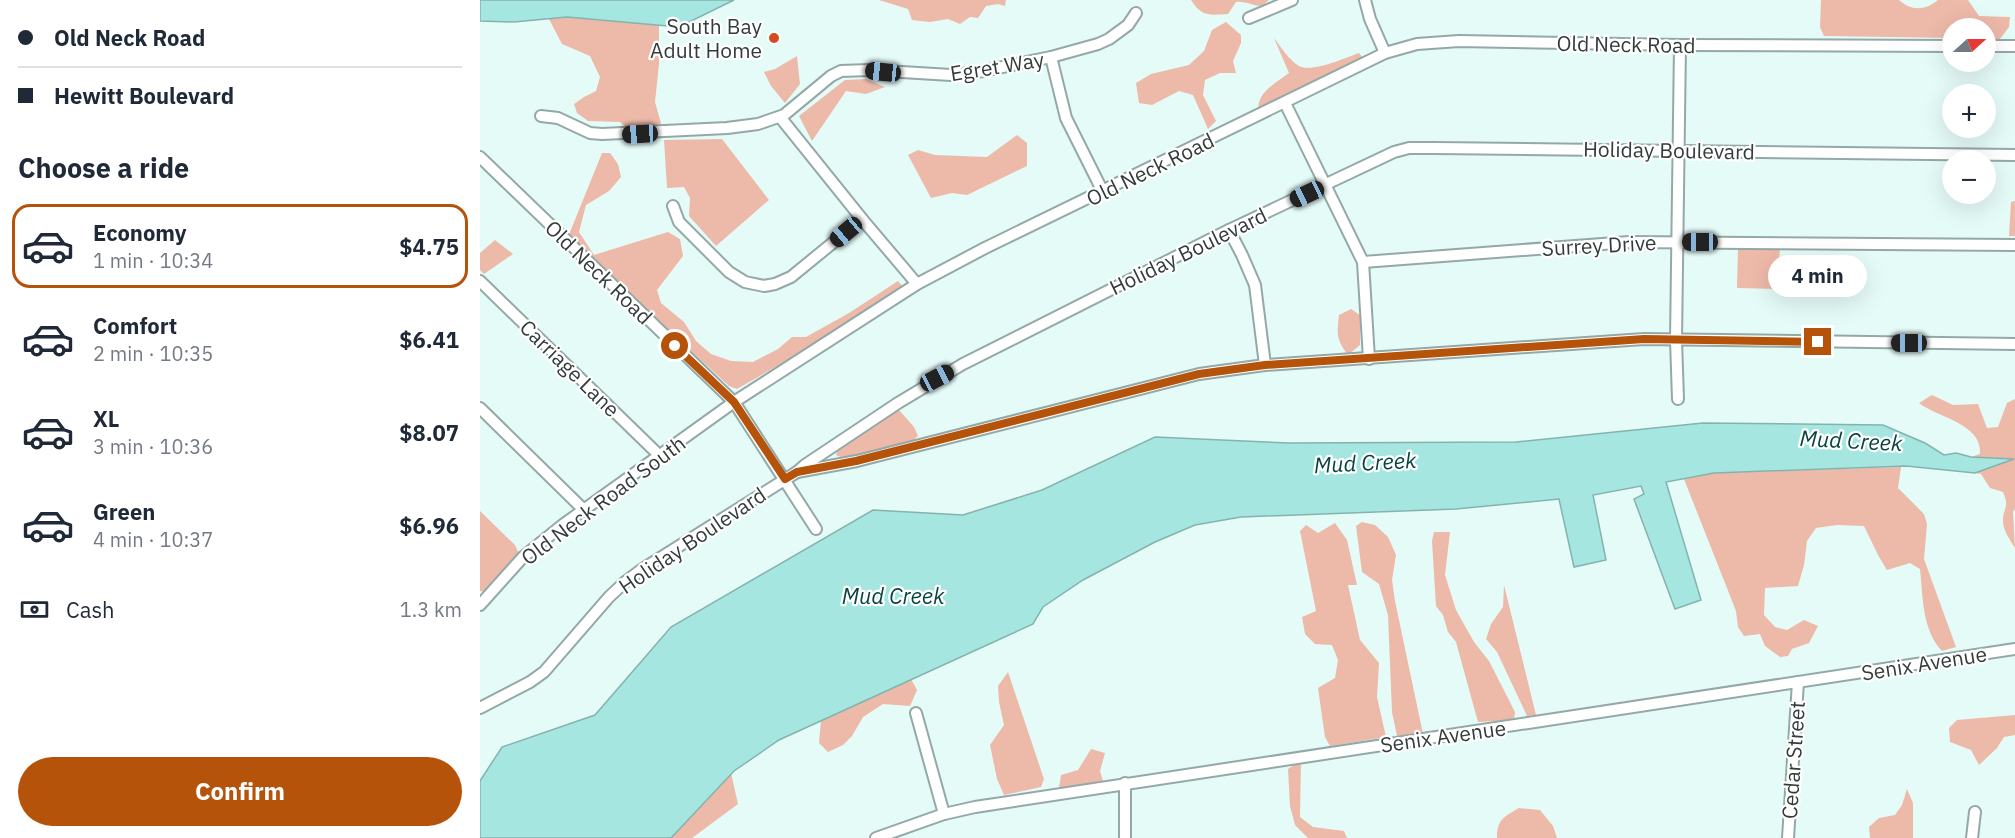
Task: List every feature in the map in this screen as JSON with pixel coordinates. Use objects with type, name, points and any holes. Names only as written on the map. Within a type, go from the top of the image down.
[{"type":"street","points":[[1249,18],[1292,0]]},
{"type":"street","points":[[1365,0],[1370,19],[1385,53]]},
{"type":"street","name":"Egret Way","points":[[541,116],[558,118],[590,133],[610,135],[758,124],[780,117],[831,76],[841,71],[869,70],[951,75],[978,72],[1084,49],[1109,39],[1128,25],[1136,13]]},
{"type":"street","name":"Old Neck Road","points":[[480,157],[734,402],[917,284],[985,248],[1385,53],[1407,46],[1442,41],[1942,46]]},
{"type":"street","points":[[1678,399],[1676,340],[1680,45]]},
{"type":"street","points":[[1996,46],[2015,46]]},
{"type":"street","points":[[1051,57],[1066,117],[1102,192]]},
{"type":"street","points":[[1285,103],[1363,262],[1369,359]]},
{"type":"street","points":[[780,117],[917,284]]},
{"type":"street","name":"Holiday Boulevard","points":[[480,708],[544,672],[609,597],[641,570],[797,472],[937,378],[1031,328],[1380,158],[1409,148],[2015,155]]},
{"type":"street","points":[[673,206],[680,222],[729,272],[745,282],[764,286],[791,277],[862,219]]},
{"type":"street","points":[[1229,230],[1255,285],[1265,365]]},
{"type":"street","name":"Surrey Drive","points":[[1363,262],[1629,242],[2015,244]]},
{"type":"street","name":"Carriage Lane","points":[[480,281],[660,456]]},
{"type":"street","points":[[797,472],[856,461],[1199,374],[1265,365],[1644,339],[2015,344]]},
{"type":"street","points":[[734,402],[816,529]]},
{"type":"street","name":"Old Neck Road South","points":[[480,605],[523,557],[542,541],[734,402]]},
{"type":"street","points":[[480,408],[584,510]]},
{"type":"street","name":"Senix Avenue","points":[[876,838],[944,814],[975,807],[2015,649]]},
{"type":"street","name":"Cedar Street","points":[[1788,838],[1798,682]]},
{"type":"street","points":[[916,713],[944,814]]},
{"type":"street","points":[[1125,783],[1125,838]]},
{"type":"street","points":[[1972,838],[1975,812]]},
{"type":"shaded area","points":[[879,0],[1006,0],[1005,6],[998,4],[986,6],[978,18],[970,17],[960,24],[948,19],[930,22],[912,20],[908,9]]},
{"type":"shaded area","points":[[1191,0],[1269,0],[1262,6],[1236,2],[1228,14],[1216,15],[1206,14],[1199,10]]},
{"type":"shaded area","points":[[1821,0],[1899,0],[1913,8],[1923,8],[1938,0],[1968,0],[1979,16],[2010,17],[2009,27],[1999,40],[1996,40],[1996,18],[1942,18],[1942,38],[1824,36],[1820,27]]},
{"type":"shaded area","points":[[567,17],[659,25],[659,64],[655,102],[662,127],[628,129],[620,122],[588,121],[577,113],[574,104],[596,91],[600,77],[590,56],[562,44],[549,19]]},
{"type":"shaded area","points":[[1226,22],[1241,35],[1241,43],[1233,61],[1236,73],[1220,73],[1205,80],[1203,95],[1216,121],[1208,129],[1193,95],[1179,91],[1152,105],[1139,103],[1136,83],[1151,74],[1189,65],[1204,51],[1212,30]]},
{"type":"shaded area","points":[[1274,38],[1292,60],[1305,68],[1329,64],[1359,53],[1363,58],[1259,112],[1260,99],[1263,94],[1289,73]]},
{"type":"shaded area","points":[[797,56],[800,84],[785,103],[771,86],[764,72],[775,69]]},
{"type":"shaded area","points":[[866,79],[885,87],[866,94],[846,91],[812,141],[799,116],[845,80]]},
{"type":"shaded area","points":[[1017,135],[1027,143],[1027,166],[967,195],[952,193],[931,198],[908,155],[918,150],[935,155],[987,157]]},
{"type":"shaded area","points":[[722,139],[769,200],[716,246],[689,216],[690,198],[684,187],[667,188],[664,140]]},
{"type":"shaded area","points":[[602,153],[610,153],[618,164],[621,177],[609,191],[586,205],[579,232],[594,255],[668,232],[680,239],[683,256],[657,290],[661,303],[684,322],[696,341],[711,354],[731,361],[753,362],[778,349],[792,337],[806,337],[849,313],[898,281],[903,287],[834,333],[737,389],[729,386],[568,237]]},
{"type":"shaded area","points":[[2015,201],[2015,236],[2009,236],[2011,202]]},
{"type":"shaded area","points":[[495,240],[513,254],[484,274],[480,270],[480,253]]},
{"type":"shaded area","points":[[1780,248],[1777,289],[1737,288],[1738,249]]},
{"type":"shaded area","points":[[1351,309],[1360,315],[1360,345],[1348,355],[1339,340],[1338,327],[1339,315]]},
{"type":"shaded area","points":[[1932,395],[1953,405],[1978,404],[1987,428],[1998,427],[2007,403],[2015,399],[2015,510],[2013,511],[2015,548],[2003,524],[2006,505],[2003,492],[1990,488],[1981,474],[1975,473],[2012,459],[1971,457],[1980,454],[1979,444],[1974,435],[1957,422],[1919,403]]},
{"type":"shaded area","points":[[899,410],[914,427],[918,436],[911,442],[843,458],[836,455],[837,451]]},
{"type":"shaded area","points":[[1901,467],[1898,488],[1924,514],[1927,524],[1924,559],[1956,647],[1942,651],[1935,643],[1927,623],[1920,569],[1910,563],[1887,570],[1864,526],[1837,525],[1816,528],[1807,541],[1798,586],[1765,588],[1764,615],[1775,627],[1787,630],[1804,620],[1818,626],[1809,643],[1792,649],[1788,656],[1780,657],[1765,646],[1760,634],[1744,636],[1738,627],[1736,611],[1684,479],[1713,473]]},
{"type":"shaded area","points":[[480,511],[515,545],[520,556],[484,592],[480,591]]},
{"type":"shaded area","points":[[1362,522],[1375,525],[1388,537],[1396,555],[1392,580],[1395,601],[1423,734],[1397,736],[1392,712],[1388,615],[1379,584],[1362,572],[1356,526]]},
{"type":"shaded area","points":[[1335,523],[1347,540],[1357,585],[1348,585],[1360,640],[1379,663],[1377,697],[1386,737],[1330,746],[1325,737],[1318,688],[1335,678],[1338,660],[1332,645],[1315,644],[1305,634],[1302,617],[1316,611],[1300,531],[1306,525],[1318,533]]},
{"type":"shaded area","points":[[1434,532],[1450,532],[1445,575],[1456,610],[1474,642],[1489,661],[1515,712],[1514,720],[1478,722],[1456,642],[1448,632],[1443,615],[1436,606],[1432,541]]},
{"type":"shaded area","points":[[1504,585],[1536,715],[1527,716],[1497,652],[1486,639],[1491,624],[1503,607]]},
{"type":"shaded area","points":[[1008,672],[1044,779],[1041,787],[1004,795],[997,779],[990,745],[1004,725],[998,686]]},
{"type":"shaded area","points":[[911,679],[917,690],[910,706],[883,704],[863,717],[852,736],[843,745],[828,752],[819,743],[821,720]]},
{"type":"shaded area","points":[[2015,715],[2015,735],[2004,737],[1997,748],[1979,765],[1971,750],[1950,742],[1949,728],[1957,720]]},
{"type":"shaded area","points":[[1091,749],[1105,753],[1100,771],[1103,781],[1059,788],[1061,775],[1078,770]]},
{"type":"shaded area","points":[[1301,760],[1300,817],[1313,827],[1344,831],[1347,838],[1308,838],[1295,825],[1290,806],[1288,769]]},
{"type":"shaded area","points":[[731,773],[738,804],[692,838],[671,838]]},
{"type":"shaded area","points":[[1907,789],[1913,803],[1913,838],[1870,838],[1869,827],[1879,818],[1895,815],[1902,805]]},
{"type":"shaded area","points":[[1519,808],[1540,810],[1553,826],[1557,838],[1497,838],[1498,827],[1502,819]]},
{"type":"water","points":[[480,0],[734,0],[679,27],[567,17],[514,22],[480,21]]},
{"type":"water","name":"Mud Creek","points":[[1703,423],[1883,425],[1925,443],[1944,455],[1956,453],[1971,457],[2014,459],[1975,473],[1906,466],[1714,473],[1666,482],[1701,600],[1675,609],[1634,499],[1644,494],[1641,486],[1593,495],[1606,560],[1574,567],[1559,499],[1456,509],[1241,517],[1195,525],[1155,542],[1083,580],[1043,607],[1033,624],[779,740],[734,771],[671,838],[480,838],[480,781],[502,747],[595,715],[671,627],[873,510],[963,515],[1042,490],[1155,437],[1289,443],[1516,442]]},
{"type":"place","name":"South Bay Adult Home","points":[[774,38]]},
{"type":"route","points":[[675,346],[734,402],[785,479],[797,472],[856,461],[1199,374],[1227,369],[1644,339],[1818,342]]}]
